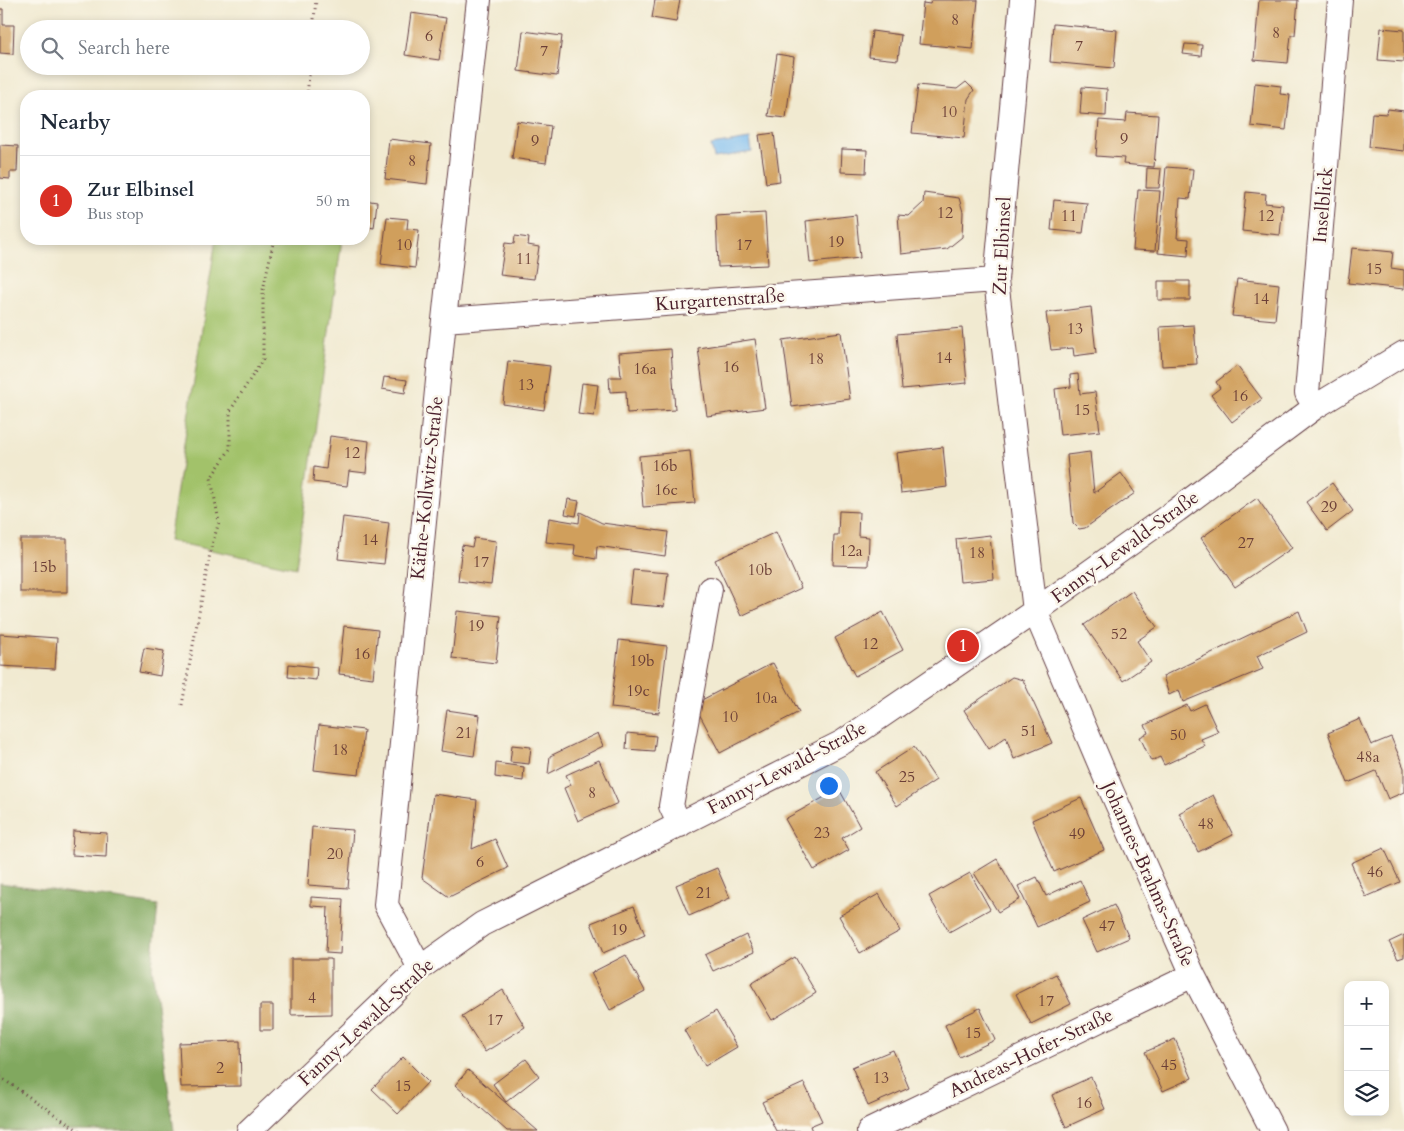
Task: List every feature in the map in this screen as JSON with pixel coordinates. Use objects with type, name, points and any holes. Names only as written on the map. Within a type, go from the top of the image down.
[{"type":"street","name":"Käthe-Kollwitz-Straße","points":[[420,968],[386,905],[444,320],[479,0]]},
{"type":"street","name":"Zur Elbinsel","points":[[1022,0],[996,280],[1035,612]]},
{"type":"street","name":"Inselblick","points":[[1315,407],[1307,393],[1340,0]]},
{"type":"street","name":"Kurgartenstraße","points":[[444,320],[996,280]]},
{"type":"street","name":"Fanny-Lewald-Straße","points":[[252,1130],[420,968],[482,924],[843,742],[1035,612],[1177,510],[1315,407],[1404,353]]},
{"type":"street","points":[[680,825],[671,806],[710,589]]},
{"type":"street","name":"Johannes-Brahms-Straße","points":[[1035,612],[1193,975],[1273,1131]]},
{"type":"street","name":"Andreas-Hofer-Straße","points":[[869,1131],[1193,975]]},
{"type":"path","points":[[314,20],[316,0]]},
{"type":"path","points":[[308,90],[309,75]]},
{"type":"path","points":[[182,705],[211,548],[219,522],[211,478],[230,449],[230,411],[263,359],[263,290],[273,245]]},
{"type":"path","points":[[0,1077],[79,1131]]},
{"type":"green space","points":[[215,245],[341,245],[296,568],[169,541]]},
{"type":"green space","points":[[0,883],[158,905],[152,967],[174,1131],[0,1131]]},
{"type":"water","points":[[750,139],[752,152],[714,158],[711,145]]},
{"type":"building","points":[[655,0],[680,0],[676,22],[652,18]]},
{"type":"building","points":[[931,0],[978,0],[973,49],[919,44],[923,3],[930,4]]},
{"type":"building","points":[[1259,0],[1298,0],[1295,35],[1291,35],[1288,63],[1254,60]]},
{"type":"building","points":[[0,9],[3,9],[3,25],[14,25],[13,54],[0,53]]},
{"type":"building","points":[[411,13],[446,18],[439,60],[405,55]]},
{"type":"building","points":[[1053,24],[1117,30],[1114,68],[1050,62]]},
{"type":"building","points":[[1381,28],[1404,30],[1404,62],[1378,60]]},
{"type":"building","points":[[523,31],[562,36],[557,76],[518,71]]},
{"type":"building","points":[[872,31],[901,35],[898,60],[869,57]]},
{"type":"building","points":[[1185,44],[1202,45],[1201,56],[1183,54]]},
{"type":"building","points":[[777,54],[794,57],[786,118],[768,116]]},
{"type":"building","points":[[966,82],[974,90],[968,99],[964,138],[912,133],[918,85],[957,89]]},
{"type":"building","points":[[1255,83],[1281,86],[1280,94],[1290,95],[1286,130],[1251,126]]},
{"type":"building","points":[[1082,87],[1107,89],[1106,116],[1080,114]]},
{"type":"building","points":[[1388,109],[1404,111],[1404,151],[1369,147],[1372,113],[1387,114]]},
{"type":"building","points":[[1127,113],[1158,115],[1154,167],[1123,164],[1124,158],[1096,156],[1099,120],[1126,122]]},
{"type":"building","points":[[517,121],[551,126],[546,163],[512,158]]},
{"type":"building","points":[[774,133],[780,181],[766,183],[759,135]]},
{"type":"building","points":[[389,139],[431,144],[427,184],[385,179]]},
{"type":"building","points":[[0,145],[18,146],[17,172],[10,172],[10,179],[0,178]]},
{"type":"building","points":[[842,149],[867,150],[866,173],[841,172]]},
{"type":"building","points":[[1166,167],[1193,169],[1190,199],[1180,198],[1177,238],[1189,239],[1188,256],[1158,253]]},
{"type":"building","points":[[1147,168],[1161,169],[1159,188],[1146,188]]},
{"type":"building","points":[[1138,190],[1160,191],[1155,251],[1133,250]]},
{"type":"building","points":[[1246,192],[1266,194],[1265,203],[1283,205],[1280,235],[1242,231]]},
{"type":"building","points":[[924,193],[959,198],[963,212],[962,237],[947,249],[901,254],[898,215],[909,216],[923,203]]},
{"type":"building","points":[[1054,200],[1087,203],[1083,233],[1051,230]]},
{"type":"building","points":[[370,201],[377,202],[374,228],[370,227]]},
{"type":"building","points":[[765,213],[768,265],[718,267],[716,216]]},
{"type":"building","points":[[856,215],[860,258],[810,263],[806,221]]},
{"type":"building","points":[[387,217],[408,219],[407,229],[419,230],[415,268],[381,264]]},
{"type":"building","points":[[515,236],[529,238],[528,245],[539,247],[534,279],[500,275],[505,243],[514,244]]},
{"type":"building","points":[[1352,248],[1393,252],[1391,268],[1404,270],[1404,289],[1348,283]]},
{"type":"building","points":[[1237,279],[1279,284],[1275,320],[1232,316]]},
{"type":"building","points":[[1158,281],[1190,281],[1190,300],[1158,300]]},
{"type":"building","points":[[1091,307],[1096,353],[1074,356],[1073,348],[1051,350],[1046,313]]},
{"type":"building","points":[[1194,325],[1197,364],[1162,366],[1160,327]]},
{"type":"building","points":[[962,328],[967,383],[902,389],[897,334]]},
{"type":"building","points":[[841,332],[850,399],[792,407],[783,340]]},
{"type":"building","points":[[755,339],[765,408],[707,416],[698,348]]},
{"type":"building","points":[[671,349],[675,410],[627,413],[626,391],[610,392],[609,377],[621,377],[619,353]]},
{"type":"building","points":[[508,361],[550,366],[544,410],[503,404]]},
{"type":"building","points":[[1237,366],[1262,399],[1232,422],[1211,395],[1220,388],[1216,382]]},
{"type":"building","points":[[1078,374],[1080,394],[1095,392],[1100,431],[1060,435],[1055,389],[1071,387],[1070,375]]},
{"type":"building","points":[[384,377],[407,380],[405,393],[382,389]]},
{"type":"building","points":[[582,383],[598,385],[594,416],[578,414]]},
{"type":"building","points":[[330,436],[369,441],[366,473],[349,471],[347,486],[313,482],[314,467],[326,469]]},
{"type":"building","points":[[943,447],[947,487],[901,493],[896,453]]},
{"type":"building","points":[[690,451],[695,503],[643,507],[639,456]]},
{"type":"building","points":[[1090,452],[1094,493],[1121,473],[1135,493],[1085,528],[1079,529],[1073,523],[1067,455]]},
{"type":"building","points":[[1332,483],[1353,511],[1327,531],[1306,502]]},
{"type":"building","points":[[1257,498],[1292,548],[1235,587],[1201,538]]},
{"type":"building","points":[[568,499],[579,501],[576,516],[565,514]]},
{"type":"building","points":[[839,511],[859,512],[858,536],[869,537],[868,566],[833,565],[834,535],[838,535]]},
{"type":"building","points":[[580,512],[602,523],[668,532],[665,556],[597,546],[596,559],[574,555],[575,545],[546,542],[549,518],[579,523]]},
{"type":"building","points":[[343,517],[389,523],[384,564],[338,559]]},
{"type":"building","points":[[776,532],[801,588],[741,616],[715,560]]},
{"type":"building","points":[[990,535],[994,579],[960,582],[956,539]]},
{"type":"building","points":[[474,538],[496,541],[491,585],[458,581],[462,545],[472,547]]},
{"type":"building","points":[[20,539],[67,539],[67,592],[20,592]]},
{"type":"building","points":[[633,570],[668,573],[664,607],[629,604]]},
{"type":"building","points":[[1132,591],[1157,627],[1137,641],[1151,662],[1123,681],[1084,625]]},
{"type":"building","points":[[457,611],[501,616],[496,663],[452,658]]},
{"type":"building","points":[[1299,611],[1307,632],[1257,656],[1263,669],[1183,702],[1179,690],[1169,695],[1163,676]]},
{"type":"building","points":[[883,612],[903,650],[855,676],[835,638]]},
{"type":"building","points":[[344,626],[378,630],[373,678],[339,674]]},
{"type":"building","points":[[0,634],[57,638],[55,669],[0,666]]},
{"type":"building","points":[[619,640],[667,646],[659,713],[611,708]]},
{"type":"building","points":[[144,648],[164,651],[160,676],[139,672]]},
{"type":"building","points":[[773,663],[799,712],[720,753],[694,704]]},
{"type":"building","points":[[289,664],[317,667],[316,680],[288,677]]},
{"type":"building","points":[[1012,677],[1023,680],[1052,743],[1014,759],[1006,737],[989,749],[964,710]]},
{"type":"building","points":[[1205,704],[1218,732],[1201,739],[1205,746],[1164,765],[1160,757],[1151,761],[1140,737],[1148,733],[1145,725],[1187,705],[1190,711]]},
{"type":"building","points":[[447,710],[480,715],[474,756],[441,751]]},
{"type":"building","points":[[1360,719],[1371,745],[1391,737],[1404,768],[1404,792],[1388,799],[1376,771],[1348,783],[1328,733]]},
{"type":"building","points":[[319,725],[364,730],[359,775],[314,770]]},
{"type":"building","points":[[598,733],[603,746],[548,774],[550,756]]},
{"type":"building","points":[[627,733],[656,736],[654,751],[626,749]]},
{"type":"building","points":[[512,745],[531,747],[529,764],[510,762]]},
{"type":"building","points":[[914,747],[936,780],[897,806],[875,772]]},
{"type":"building","points":[[599,760],[618,803],[578,821],[564,788],[571,785],[566,775]]},
{"type":"building","points":[[496,763],[524,767],[523,781],[495,777]]},
{"type":"building","points":[[839,789],[860,827],[842,838],[849,850],[814,870],[785,819]]},
{"type":"building","points":[[433,794],[477,800],[472,849],[495,839],[508,868],[449,897],[422,878]]},
{"type":"building","points":[[1213,795],[1233,835],[1198,852],[1179,813]]},
{"type":"building","points":[[1081,798],[1104,850],[1054,872],[1032,820]]},
{"type":"building","points":[[312,827],[353,830],[348,888],[308,885]]},
{"type":"building","points":[[73,831],[107,833],[106,857],[72,855]]},
{"type":"building","points":[[1384,848],[1400,882],[1366,897],[1351,863]]},
{"type":"building","points":[[997,859],[1020,899],[998,912],[974,873]]},
{"type":"building","points":[[717,868],[730,898],[689,916],[676,885]]},
{"type":"building","points":[[970,873],[990,909],[949,932],[929,896]]},
{"type":"building","points":[[1037,877],[1046,896],[1080,880],[1090,902],[1037,927],[1018,886]]},
{"type":"building","points":[[879,894],[900,931],[860,953],[839,916]]},
{"type":"building","points":[[311,897],[343,899],[340,954],[326,953],[328,907],[311,906]]},
{"type":"building","points":[[1114,905],[1129,938],[1097,952],[1082,920]]},
{"type":"building","points":[[634,906],[645,935],[603,953],[591,923]]},
{"type":"building","points":[[746,935],[754,952],[713,971],[705,955]]},
{"type":"building","points":[[1404,935],[1404,957],[1398,959],[1389,942]]},
{"type":"building","points":[[626,955],[645,991],[610,1010],[591,973]]},
{"type":"building","points":[[795,957],[816,993],[772,1020],[751,984]]},
{"type":"building","points":[[291,959],[331,959],[331,1014],[291,1015]]},
{"type":"building","points":[[1056,974],[1071,1004],[1031,1024],[1016,994]]},
{"type":"building","points":[[503,990],[525,1027],[485,1052],[462,1016]]},
{"type":"building","points":[[260,1005],[273,1005],[273,1030],[260,1030]]},
{"type":"building","points":[[980,1008],[995,1040],[959,1057],[945,1025]]},
{"type":"building","points":[[716,1011],[737,1047],[705,1066],[684,1030]]},
{"type":"building","points":[[1175,1039],[1192,1078],[1163,1091],[1145,1052]]},
{"type":"building","points":[[240,1041],[241,1086],[181,1087],[179,1043]]},
{"type":"building","points":[[893,1050],[909,1088],[868,1106],[852,1067]]},
{"type":"building","points":[[403,1057],[428,1082],[398,1114],[372,1089]]},
{"type":"building","points":[[526,1059],[539,1076],[506,1102],[493,1084]]},
{"type":"building","points":[[468,1070],[538,1131],[507,1131],[455,1085]]},
{"type":"building","points":[[1091,1077],[1105,1109],[1066,1127],[1052,1095]]},
{"type":"building","points":[[804,1083],[822,1121],[810,1126],[812,1131],[776,1131],[762,1102]]},
{"type":"place","name":"Zur Elbinsel","points":[[963,646]]}]
